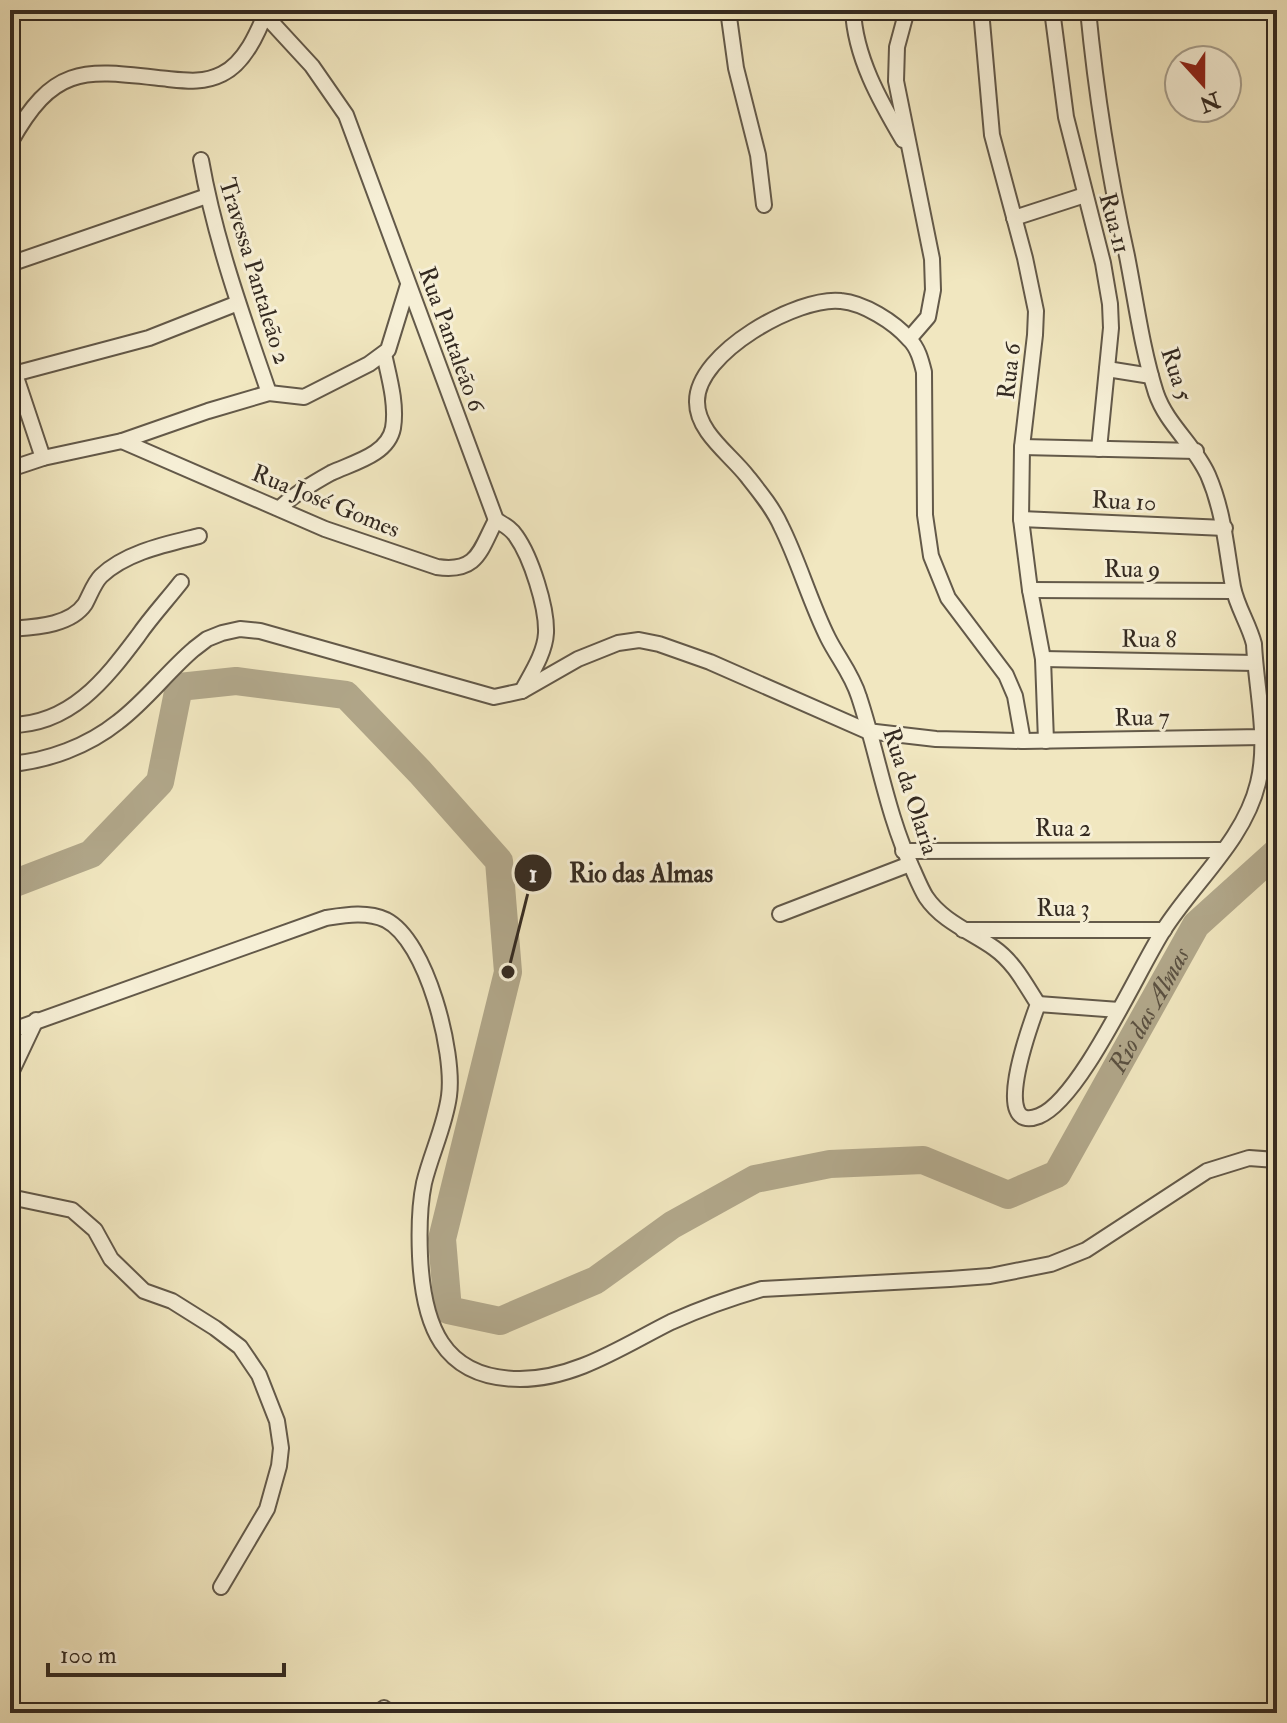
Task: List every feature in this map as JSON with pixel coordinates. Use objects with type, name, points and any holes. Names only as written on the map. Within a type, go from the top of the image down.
[{"type":"street","points":[[728,10],[736,68],[758,155],[764,205]]},
{"type":"street","points":[[853,10],[870,78],[909,151]]},
{"type":"street","points":[[907,10],[895,62],[898,94],[932,259],[933,290],[928,317],[909,339],[917,350],[924,372],[925,515],[931,556],[948,598],[1006,675],[1015,696],[1023,741]]},
{"type":"street","name":"Rua 6","points":[[981,10],[992,135],[1036,311],[1022,447],[1021,519],[1043,659],[1046,741]]},
{"type":"street","name":"Rua 11","points":[[1052,10],[1066,117],[1107,281],[1111,328],[1099,449]]},
{"type":"street","name":"Rua 5","points":[[1088,10],[1097,93],[1116,213],[1151,376],[1167,417],[1196,451],[1217,497],[1225,528],[1233,591],[1251,631],[1270,735],[1258,784],[1223,850]]},
{"type":"street","points":[[10,143],[27,113],[42,96],[58,84],[80,75],[104,72],[197,82],[224,74],[246,52],[266,13]]},
{"type":"street","name":"Rua Pantaleão 6","points":[[266,13],[312,66],[346,115],[360,145],[408,285],[496,520],[510,528],[525,552],[545,619],[545,641],[522,691]]},
{"type":"street","name":"Travessa Pantaleão 2","points":[[201,160],[207,196],[238,303],[269,393]]},
{"type":"street","points":[[1014,218],[1085,195]]},
{"type":"street","points":[[10,264],[207,196]]},
{"type":"street","points":[[10,469],[43,458],[122,441],[269,393],[304,397],[384,354],[392,344],[408,285]]},
{"type":"street","name":"Rua da Olaria","points":[[909,339],[873,313],[842,301],[827,301],[773,321],[738,340],[702,381],[696,401],[706,430],[747,476],[779,522],[827,638],[851,677],[907,857],[926,898],[963,930],[994,948],[1014,965],[1038,1004]]},
{"type":"street","points":[[43,458],[12,374],[149,338],[238,303]]},
{"type":"street","points":[[280,508],[329,474],[373,454],[391,435],[393,408],[384,354]]},
{"type":"street","points":[[1107,369],[1151,376]]},
{"type":"street","name":"Rua José Gomes","points":[[122,441],[325,529],[450,569],[468,565],[477,558],[496,520]]},
{"type":"street","points":[[1022,447],[1196,451]]},
{"type":"street","name":"Rua 10","points":[[1021,519],[1225,528]]},
{"type":"street","points":[[10,629],[44,625],[73,616],[83,607],[100,577],[129,558],[199,536]]},
{"type":"street","points":[[10,725],[42,721],[71,707],[93,691],[181,582]]},
{"type":"street","name":"Rua 9","points":[[1030,590],[1233,591]]},
{"type":"street","points":[[10,764],[43,759],[96,737],[121,720],[200,644],[222,633],[240,629],[288,638],[483,695],[501,697],[522,691]]},
{"type":"street","name":"Rua 7","points":[[522,691],[578,659],[618,643],[639,640],[710,662],[867,731],[936,739],[1023,741],[1270,735]]},
{"type":"street","name":"Rua 8","points":[[1043,659],[1255,663]]},
{"type":"street","points":[[1119,1010],[1038,1004],[1018,1061],[1015,1103],[1024,1117],[1034,1118],[1054,1106],[1100,1046],[1164,930],[1223,850]]},
{"type":"street","name":"Rua 2","points":[[780,914],[907,857],[1223,850]]},
{"type":"street","points":[[10,1031],[326,918],[355,913],[385,920],[405,935],[422,962],[442,1026],[450,1073],[449,1097],[423,1186],[420,1210],[421,1273],[429,1317],[442,1346],[458,1362],[478,1372],[519,1379],[553,1377],[592,1362],[674,1321],[762,1289],[976,1277],[1051,1264],[1086,1250],[1207,1171],[1249,1158],[1277,1160]]},
{"type":"street","name":"Rua 3","points":[[963,930],[1164,930]]},
{"type":"street","points":[[10,1075],[36,1020]]},
{"type":"street","points":[[10,1197],[72,1210],[95,1230],[111,1259],[144,1291],[187,1309],[215,1328],[240,1347],[259,1375],[277,1421],[281,1448],[279,1466],[267,1509],[221,1587]]},
{"type":"waterway","name":"Rio das Almas","points":[[10,885],[91,854],[160,782],[179,687],[236,681],[346,695],[499,861],[508,972],[442,1239],[448,1310],[500,1321],[596,1280],[672,1225],[755,1179],[830,1164],[923,1160],[1008,1195],[1057,1174],[1196,925],[1277,852]]},
{"type":"place","name":"Rio das Almas","points":[[508,972]]}]
